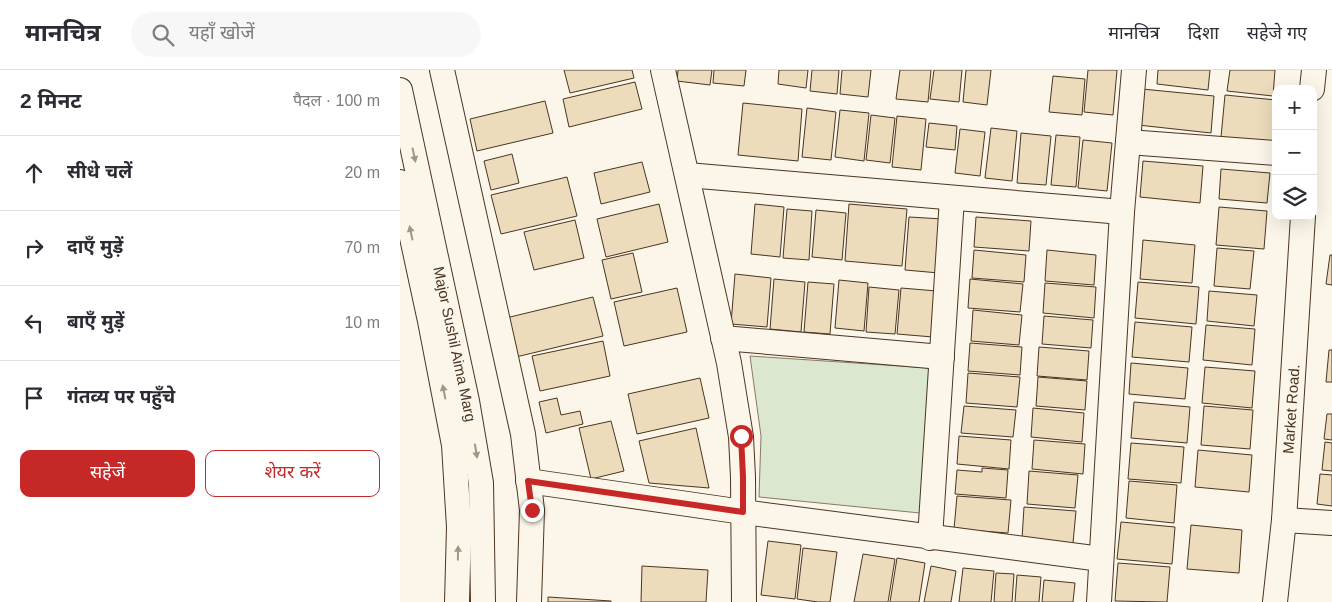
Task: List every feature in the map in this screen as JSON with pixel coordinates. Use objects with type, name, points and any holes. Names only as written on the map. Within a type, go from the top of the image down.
[{"type":"street","points":[[442,70],[523,434],[532,510],[529,602]]},
{"type":"street","points":[[663,70],[729,363],[741,436],[744,602]]},
{"type":"street","points":[[1099,602],[1122,212],[1134,70]]},
{"type":"street","points":[[1312,85],[1314,70]]},
{"type":"street","name":"Major Sushil Aima Marg","points":[[400,90],[476,449],[480,483],[483,602]]},
{"type":"street","points":[[1128,142],[1272,153]]},
{"type":"street","points":[[687,175],[1122,212]]},
{"type":"street","name":"Major Sushil Aima Marg","points":[[400,182],[454,445],[459,527],[457,602]]},
{"type":"street","points":[[930,538],[952,198]]},
{"type":"street","name":"Market Road.","points":[[1275,602],[1284,520],[1303,220]]},
{"type":"street","points":[[723,338],[942,357]]},
{"type":"street","points":[[528,481],[930,538],[1101,559]]},
{"type":"street","points":[[1284,520],[1332,523]]},
{"type":"green space","points":[[750,356],[930,368],[920,513],[759,497],[761,436]]},
{"type":"building","points":[[564,70],[632,70],[634,78],[570,93]]},
{"type":"building","points":[[678,70],[712,70],[710,85],[677,81]]},
{"type":"building","points":[[714,70],[746,70],[744,86],[713,83]]},
{"type":"building","points":[[779,70],[808,70],[806,88],[778,84]]},
{"type":"building","points":[[812,70],[839,70],[837,94],[810,91]]},
{"type":"building","points":[[842,70],[871,70],[868,97],[840,94]]},
{"type":"building","points":[[900,70],[931,70],[928,102],[896,99]]},
{"type":"building","points":[[934,70],[962,70],[959,102],[930,99]]},
{"type":"building","points":[[966,70],[991,70],[987,105],[963,102]]},
{"type":"building","points":[[1088,70],[1117,70],[1113,115],[1084,112]]},
{"type":"building","points":[[1158,70],[1210,70],[1208,90],[1157,84]]},
{"type":"building","points":[[1230,70],[1275,70],[1272,96],[1227,91]]},
{"type":"building","points":[[1053,76],[1085,79],[1082,115],[1049,112]]},
{"type":"building","points":[[635,82],[642,109],[569,127],[563,99]]},
{"type":"building","points":[[1142,89],[1214,96],[1211,133],[1138,125]]},
{"type":"building","points":[[1225,95],[1272,100],[1272,142],[1221,137]]},
{"type":"building","points":[[545,101],[553,133],[477,151],[470,119]]},
{"type":"building","points":[[743,103],[802,109],[798,161],[738,155]]},
{"type":"building","points":[[807,108],[836,112],[831,160],[802,157]]},
{"type":"building","points":[[840,110],[869,113],[864,161],[835,157]]},
{"type":"building","points":[[871,115],[895,118],[890,163],[866,160]]},
{"type":"building","points":[[897,116],[926,119],[921,170],[892,167]]},
{"type":"building","points":[[929,123],[957,126],[955,150],[926,147]]},
{"type":"building","points":[[991,128],[1017,131],[1012,181],[985,178]]},
{"type":"building","points":[[960,129],[985,132],[980,176],[955,173]]},
{"type":"building","points":[[1021,133],[1051,136],[1046,185],[1017,183]]},
{"type":"building","points":[[1056,135],[1080,137],[1076,187],[1051,185]]},
{"type":"building","points":[[1083,140],[1112,143],[1107,191],[1078,188]]},
{"type":"building","points":[[512,154],[519,183],[491,190],[484,161]]},
{"type":"building","points":[[1143,161],[1203,166],[1200,203],[1140,197]]},
{"type":"building","points":[[642,162],[650,192],[601,204],[594,173]]},
{"type":"building","points":[[1221,169],[1270,173],[1267,203],[1219,199]]},
{"type":"building","points":[[567,177],[577,216],[501,234],[491,195]]},
{"type":"building","points":[[659,204],[668,242],[606,257],[597,219]]},
{"type":"building","points":[[755,204],[784,207],[780,257],[751,254]]},
{"type":"building","points":[[849,204],[907,209],[902,266],[845,261]]},
{"type":"building","points":[[1219,207],[1267,211],[1264,249],[1216,245]]},
{"type":"building","points":[[787,209],[812,211],[809,260],[783,258]]},
{"type":"building","points":[[816,210],[846,213],[842,260],[812,257]]},
{"type":"building","points":[[909,217],[943,219],[939,273],[905,270]]},
{"type":"building","points":[[976,217],[1031,221],[1029,251],[974,247]]},
{"type":"building","points":[[575,220],[584,258],[534,270],[524,232]]},
{"type":"building","points":[[1143,240],[1195,245],[1192,283],[1140,279]]},
{"type":"building","points":[[1217,248],[1254,251],[1250,289],[1214,286]]},
{"type":"building","points":[[974,250],[1026,255],[1024,282],[972,278]]},
{"type":"building","points":[[1047,250],[1096,255],[1094,285],[1045,281]]},
{"type":"building","points":[[633,253],[642,292],[611,299],[602,260]]},
{"type":"building","points":[[1330,255],[1332,255],[1332,285],[1326,284]]},
{"type":"building","points":[[735,274],[771,278],[767,327],[731,324]]},
{"type":"building","points":[[774,279],[805,282],[801,332],[770,329]]},
{"type":"building","points":[[970,279],[1023,284],[1020,312],[968,308]]},
{"type":"building","points":[[839,280],[868,283],[864,331],[835,328]]},
{"type":"building","points":[[808,282],[834,284],[830,334],[804,332]]},
{"type":"building","points":[[1138,282],[1199,287],[1196,324],[1135,318]]},
{"type":"building","points":[[1045,283],[1096,287],[1094,318],[1043,313]]},
{"type":"building","points":[[869,287],[899,290],[895,334],[866,332]]},
{"type":"building","points":[[677,288],[687,332],[624,346],[614,302]]},
{"type":"building","points":[[901,288],[937,291],[933,337],[897,334]]},
{"type":"building","points":[[1209,291],[1257,295],[1254,326],[1207,321]]},
{"type":"building","points":[[593,297],[603,336],[516,357],[506,318]]},
{"type":"building","points":[[973,310],[1022,315],[1019,345],[971,341]]},
{"type":"building","points":[[1044,316],[1093,320],[1091,348],[1042,344]]},
{"type":"building","points":[[1135,322],[1192,327],[1189,362],[1132,357]]},
{"type":"building","points":[[1206,325],[1255,329],[1252,365],[1203,360]]},
{"type":"building","points":[[603,341],[610,376],[540,391],[532,356]]},
{"type":"building","points":[[970,343],[1022,347],[1020,375],[968,371]]},
{"type":"building","points":[[1039,347],[1089,351],[1087,380],[1037,376]]},
{"type":"building","points":[[1329,350],[1332,350],[1332,382],[1326,382]]},
{"type":"building","points":[[1131,363],[1188,368],[1185,399],[1129,394]]},
{"type":"building","points":[[1205,367],[1255,371],[1252,408],[1202,403]]},
{"type":"building","points":[[968,373],[1020,377],[1017,407],[966,403]]},
{"type":"building","points":[[1038,377],[1087,381],[1085,410],[1036,406]]},
{"type":"building","points":[[700,378],[709,418],[637,434],[628,394]]},
{"type":"building","points":[[557,398],[561,415],[580,411],[583,424],[546,433],[539,402]]},
{"type":"building","points":[[1134,402],[1190,407],[1187,443],[1131,438]]},
{"type":"building","points":[[964,406],[1016,410],[1013,437],[961,433]]},
{"type":"building","points":[[1204,406],[1253,410],[1250,449],[1201,445]]},
{"type":"building","points":[[1033,408],[1084,413],[1082,442],[1031,437]]},
{"type":"building","points":[[1327,414],[1332,414],[1332,440],[1324,439]]},
{"type":"building","points":[[611,421],[624,471],[591,479],[579,428]]},
{"type":"building","points":[[696,428],[709,488],[649,483],[639,441]]},
{"type":"building","points":[[959,436],[1011,440],[1009,469],[957,464]]},
{"type":"building","points":[[1034,440],[1085,444],[1083,474],[1032,469]]},
{"type":"building","points":[[1325,442],[1332,443],[1332,471],[1322,470]]},
{"type":"building","points":[[1131,443],[1184,447],[1181,483],[1128,479]]},
{"type":"building","points":[[1198,450],[1252,455],[1249,492],[1195,487]]},
{"type":"building","points":[[982,468],[1008,470],[1006,498],[955,494],[957,470],[982,472]]},
{"type":"building","points":[[1029,471],[1078,475],[1075,508],[1027,504]]},
{"type":"building","points":[[1320,474],[1332,475],[1332,506],[1317,504]]},
{"type":"building","points":[[1129,481],[1177,485],[1174,523],[1126,518]]},
{"type":"building","points":[[957,496],[1011,500],[1008,533],[954,529]]},
{"type":"building","points":[[1024,507],[1076,511],[1073,543],[1022,539]]},
{"type":"building","points":[[1121,522],[1175,527],[1172,564],[1117,559]]},
{"type":"building","points":[[1191,525],[1242,530],[1239,573],[1187,569]]},
{"type":"building","points":[[768,541],[801,545],[795,599],[761,595]]},
{"type":"building","points":[[803,548],[837,552],[830,602],[797,599]]},
{"type":"building","points":[[863,554],[895,559],[888,602],[854,602]]},
{"type":"building","points":[[897,558],[925,563],[919,602],[890,602]]},
{"type":"building","points":[[1118,563],[1170,567],[1167,602],[1115,601]]},
{"type":"building","points":[[642,566],[708,570],[706,602],[641,602]]},
{"type":"building","points":[[931,566],[956,571],[951,602],[924,602]]},
{"type":"building","points":[[963,568],[994,571],[991,602],[959,602]]},
{"type":"building","points":[[996,573],[1014,574],[1012,602],[994,602]]},
{"type":"building","points":[[1017,575],[1041,577],[1039,602],[1015,602]]},
{"type":"building","points":[[1044,580],[1075,583],[1073,602],[1042,602]]},
{"type":"building","points":[[548,597],[611,601],[611,602],[548,602]]},
{"type":"route","points":[[532,510],[528,481],[743,512],[741,436]]}]
